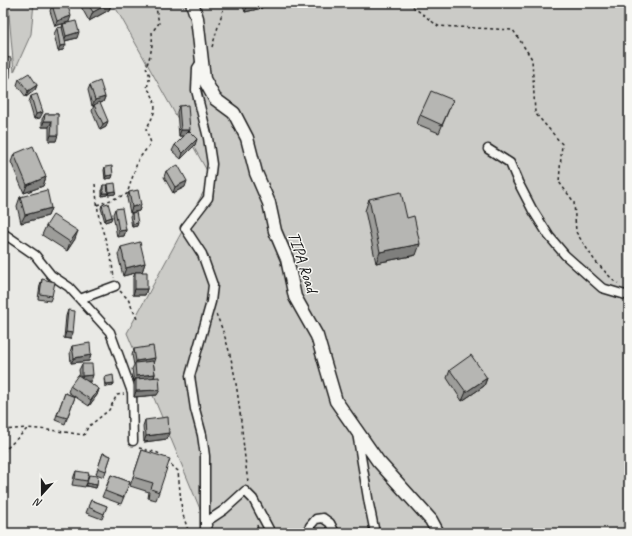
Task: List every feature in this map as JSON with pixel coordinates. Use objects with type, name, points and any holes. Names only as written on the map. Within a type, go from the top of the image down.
[{"type":"street","name":"TIPA Road","points":[[192,3],[206,56],[204,79],[215,99],[234,113],[247,138],[256,173],[269,203],[275,231],[287,259],[294,297],[317,336],[336,401],[357,428],[378,462],[431,520],[438,533]]},
{"type":"street","points":[[205,533],[206,522],[202,435],[195,409],[190,376],[211,302],[213,284],[202,254],[185,228],[208,198],[212,164],[208,138],[196,90],[198,68],[206,56]]},
{"type":"street","points":[[488,149],[510,163],[532,209],[549,236],[565,255],[602,288],[629,296]]},
{"type":"street","points":[[3,233],[35,255],[51,275],[69,287],[110,332],[129,380],[132,392],[133,441]]},
{"type":"street","points":[[80,299],[115,286]]},
{"type":"street","points":[[357,428],[375,533]]},
{"type":"street","points":[[206,522],[224,510],[245,491],[271,533]]},
{"type":"street","points":[[308,533],[310,526],[316,519],[323,518],[330,523],[335,533]]},
{"type":"street","points":[[206,522],[210,533]]},
{"type":"path","points":[[97,204],[128,194],[138,160],[151,143],[146,130],[155,114],[154,96],[147,88],[150,76],[146,67],[152,50],[152,32],[159,23],[155,3]]},
{"type":"path","points":[[206,56],[225,3]]},
{"type":"path","points":[[408,3],[438,26],[513,30],[532,59],[535,113],[562,144],[559,182],[574,202],[576,232],[595,261],[614,281],[619,284]]},
{"type":"path","points":[[94,184],[99,219],[111,257],[115,286],[128,299],[138,321]]},
{"type":"path","points":[[211,302],[227,338],[232,362],[239,400],[249,496]]},
{"type":"path","points":[[3,430],[28,428],[84,435],[88,427],[109,410],[117,395]]},
{"type":"path","points":[[3,452],[28,428]]},
{"type":"path","points":[[133,441],[139,448],[158,453],[178,471],[182,512],[189,533]]},
{"type":"path","points":[[255,521],[259,533]]},
{"type":"shaded area","points":[[8,3],[34,3],[31,34],[14,72]]},
{"type":"shaded area","points":[[113,3],[629,3],[629,154],[626,163],[629,166],[629,533],[210,533],[127,333],[211,178]]},
{"type":"building","points":[[67,3],[71,16],[57,21],[52,5]]},
{"type":"building","points":[[87,3],[110,3],[93,12]]},
{"type":"building","points":[[76,21],[79,32],[66,36],[63,24]]},
{"type":"building","points":[[3,27],[6,27],[3,47]]},
{"type":"building","points":[[62,27],[66,45],[60,46],[57,28]]},
{"type":"building","points":[[3,57],[11,58],[10,77],[3,77]]},
{"type":"building","points":[[29,73],[37,85],[28,91],[19,79]]},
{"type":"building","points":[[100,81],[105,97],[95,100],[90,85]]},
{"type":"building","points":[[431,91],[453,100],[442,125],[420,115]]},
{"type":"building","points":[[37,94],[43,112],[36,114],[31,96]]},
{"type":"building","points":[[100,102],[108,121],[103,124],[94,105]]},
{"type":"building","points":[[188,105],[190,130],[181,130],[179,106]]},
{"type":"building","points":[[45,114],[58,114],[58,135],[51,135],[52,121],[44,121]]},
{"type":"building","points":[[189,131],[197,139],[183,153],[175,145]]},
{"type":"building","points":[[33,146],[46,177],[27,185],[14,154]]},
{"type":"building","points":[[178,165],[187,181],[175,187],[166,171]]},
{"type":"building","points":[[112,166],[113,175],[106,176],[105,167]]},
{"type":"building","points":[[115,183],[116,191],[109,192],[108,184]]},
{"type":"building","points":[[103,185],[107,185],[108,193],[103,193]]},
{"type":"building","points":[[47,190],[51,208],[25,215],[20,197]]},
{"type":"building","points":[[138,190],[141,205],[132,207],[129,192]]},
{"type":"building","points":[[401,192],[407,218],[414,216],[420,244],[380,252],[369,199]]},
{"type":"building","points":[[108,203],[112,217],[106,219],[102,205]]},
{"type":"building","points":[[122,208],[126,230],[119,231],[115,209]]},
{"type":"building","points":[[136,212],[138,223],[133,224],[132,213]]},
{"type":"building","points":[[53,215],[78,231],[70,242],[46,226]]},
{"type":"building","points":[[3,240],[4,240],[3,281]]},
{"type":"building","points":[[140,242],[145,263],[126,268],[121,247]]},
{"type":"building","points":[[135,272],[147,272],[147,289],[135,289]]},
{"type":"building","points":[[42,279],[55,282],[52,296],[40,294]]},
{"type":"building","points":[[68,310],[75,311],[73,333],[66,332]]},
{"type":"building","points":[[90,343],[91,355],[74,358],[72,346]]},
{"type":"building","points":[[153,346],[155,358],[136,361],[134,349]]},
{"type":"building","points":[[471,355],[487,378],[466,392],[450,370]]},
{"type":"building","points":[[153,361],[155,374],[136,376],[135,363]]},
{"type":"building","points":[[82,364],[92,364],[93,375],[82,376]]},
{"type":"building","points":[[78,375],[99,389],[91,400],[70,386]]},
{"type":"building","points":[[113,375],[114,383],[106,384],[105,377]]},
{"type":"building","points":[[159,377],[160,390],[136,391],[136,379]]},
{"type":"building","points":[[65,393],[75,397],[67,418],[57,415]]},
{"type":"building","points":[[168,417],[169,433],[146,436],[145,420]]},
{"type":"building","points":[[142,450],[170,459],[159,492],[151,489],[153,483],[133,477]]},
{"type":"building","points":[[103,453],[111,456],[106,471],[98,468]]},
{"type":"building","points":[[76,471],[89,473],[87,481],[75,479]]},
{"type":"building","points":[[89,475],[98,476],[97,485],[87,483]]},
{"type":"building","points":[[111,475],[130,482],[123,498],[105,491]]},
{"type":"building","points":[[91,500],[107,506],[104,514],[88,507]]}]
